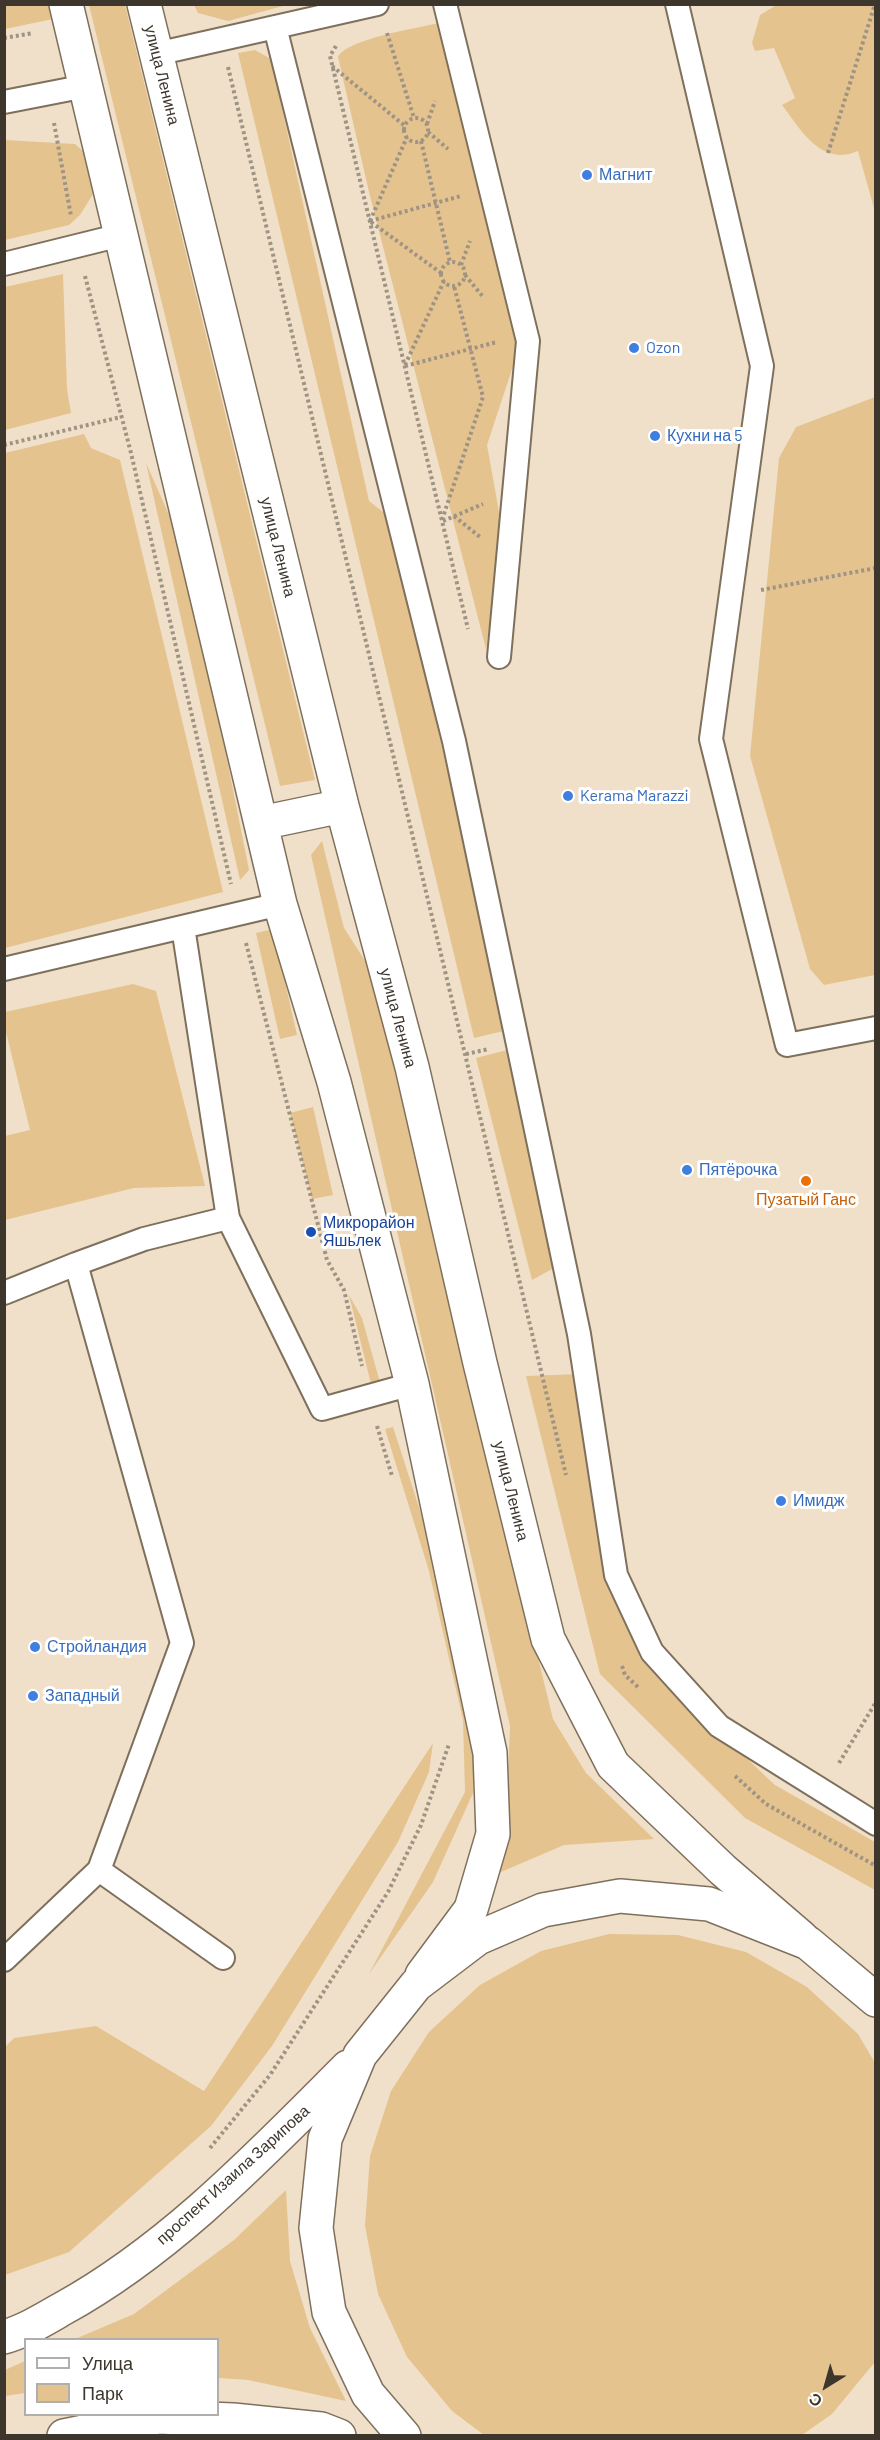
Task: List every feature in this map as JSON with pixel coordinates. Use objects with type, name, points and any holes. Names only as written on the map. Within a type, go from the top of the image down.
[{"type":"main road","points":[[66,4],[280,904],[334,1082],[412,1384],[490,1753],[493,1834],[471,1909],[416,1985],[360,2055],[325,2139],[316,2228],[330,2312],[368,2394],[405,2436]]},
{"type":"main road","name":"улица Ленина","points":[[144,4],[342,806],[412,1067],[480,1363],[548,1639],[613,1765],[723,1870],[808,1943],[860,1977],[876,2000]]},
{"type":"main road","points":[[261,823],[342,806]]},
{"type":"main road","points":[[416,1985],[478,1938],[543,1910],[620,1896],[709,1904],[808,1943]]},
{"type":"main road","name":"проспект Изаила Зарипова","points":[[4,2337],[20,2332],[102,2287],[187,2221],[286,2130],[360,2055]]},
{"type":"main road","points":[[64,2436],[158,2417],[233,2420],[321,2429],[339,2436]]},
{"type":"lane","points":[[156,54],[353,7],[377,4]]},
{"type":"lane","points":[[446,4],[528,341],[499,657]]},
{"type":"lane","points":[[677,4],[762,366],[711,739],[787,1045],[876,1028]]},
{"type":"lane","points":[[275,27],[454,741],[579,1334],[616,1575],[652,1652],[719,1726],[876,1824]]},
{"type":"lane","points":[[4,102],[86,86]]},
{"type":"lane","points":[[4,264],[121,235]]},
{"type":"lane","points":[[4,969],[280,904]]},
{"type":"lane","points":[[183,927],[228,1218],[322,1408],[412,1384]]},
{"type":"lane","points":[[4,1293],[144,1239],[228,1218]]},
{"type":"lane","points":[[4,1960],[99,1870],[182,1643],[76,1264]]},
{"type":"lane","points":[[99,1870],[223,1958]]},
{"type":"path","points":[[828,153],[875,4]]},
{"type":"path","points":[[385,26],[414,118]]},
{"type":"path","points":[[4,38],[33,33]]},
{"type":"path","points":[[222,40],[569,1485]]},
{"type":"path","points":[[338,44],[330,56],[332,66],[471,639],[499,657]]},
{"type":"path","points":[[332,66],[405,126],[407,137],[370,221]]},
{"type":"path","points":[[405,126],[414,118],[421,119],[427,124],[427,136],[422,141],[414,141],[407,137]]},
{"type":"path","points":[[422,141],[450,262]]},
{"type":"path","points":[[370,221],[490,187]]},
{"type":"path","points":[[370,221],[441,273],[444,281],[454,286],[483,397],[442,521]]},
{"type":"path","points":[[77,246],[121,417],[238,915],[320,1229]]},
{"type":"path","points":[[441,273],[443,266],[450,262],[458,262],[465,272],[462,282],[454,286]]},
{"type":"path","points":[[405,366],[444,281]]},
{"type":"path","points":[[405,366],[526,334]]},
{"type":"path","points":[[4,445],[121,417]]},
{"type":"path","points":[[442,521],[486,503]]},
{"type":"path","points":[[731,596],[876,568]]},
{"type":"path","points":[[621,1664],[625,1675],[642,1691]]},
{"type":"path","points":[[834,1772],[876,1702]]},
{"type":"path","points":[[210,2149],[270,2075],[388,1892],[421,1825],[452,1736]]},
{"type":"path","points":[[731,1772],[766,1804],[876,1866]]},
{"type":"green space","points":[[778,4],[875,5],[875,212],[858,151],[845,155],[833,154],[813,143],[782,105],[795,98],[774,48],[755,51],[752,43],[760,15]]},
{"type":"green space","points":[[5,5],[54,5],[58,18],[5,29]]},
{"type":"green space","points":[[89,5],[125,5],[315,780],[280,786]]},
{"type":"green space","points":[[194,5],[283,5],[228,21],[198,13]]},
{"type":"green space","points":[[439,23],[521,342],[487,445],[503,534],[486,649],[369,192],[338,57],[354,45],[368,40]]},
{"type":"green space","points":[[255,50],[271,59],[369,501],[388,516],[508,1030],[474,1038],[238,53]]},
{"type":"green space","points":[[5,140],[75,144],[84,152],[93,194],[80,215],[69,225],[5,240]]},
{"type":"green space","points":[[63,274],[67,389],[71,413],[5,430],[5,287]]},
{"type":"green space","points":[[875,397],[875,975],[824,985],[810,969],[750,756],[779,458],[796,427]]},
{"type":"green space","points":[[84,434],[91,448],[120,460],[223,892],[5,948],[5,453]]},
{"type":"green space","points":[[146,463],[181,542],[204,644],[249,870],[240,880]]},
{"type":"green space","points":[[322,841],[344,928],[369,967],[553,1719],[586,1773],[654,1839],[564,1845],[494,1875],[507,1804],[510,1726],[311,855]]},
{"type":"green space","points":[[273,929],[297,1035],[280,1039],[256,933]]},
{"type":"green space","points":[[133,984],[156,991],[205,1186],[134,1188],[5,1220],[5,1136],[30,1130],[5,1028],[5,1012]]},
{"type":"green space","points":[[507,1050],[556,1257],[554,1268],[532,1280],[476,1058]]},
{"type":"green space","points":[[313,1107],[333,1195],[312,1199],[290,1113]]},
{"type":"green space","points":[[349,1295],[362,1318],[381,1386],[372,1388]]},
{"type":"green space","points":[[579,1374],[609,1575],[640,1658],[775,1785],[875,1842],[875,1890],[745,1818],[600,1674],[526,1376]]},
{"type":"green space","points":[[393,1427],[438,1566],[473,1722],[473,1793],[433,1882],[369,1974],[465,1792],[463,1720],[429,1571],[385,1429]]},
{"type":"green space","points":[[433,1743],[429,1772],[398,1842],[272,2046],[211,2126],[69,2252],[5,2275],[5,2047],[14,2038],[96,2026],[204,2091]]},
{"type":"green space","points":[[609,1934],[678,1935],[746,1952],[807,1987],[858,2034],[875,2063],[875,2362],[832,2414],[802,2435],[484,2435],[452,2411],[407,2357],[378,2294],[365,2226],[370,2156],[391,2091],[429,2032],[480,1985],[541,1951]]},
{"type":"green space","points":[[286,2190],[290,2261],[310,2328],[346,2401],[248,2380],[219,2378],[219,2338],[77,2338],[134,2314],[234,2240]]},
{"type":"green space","points":[[24,2361],[24,2393],[5,2396],[5,2370]]},
{"type":"place","name":"Магнит","points":[[587,175]]},
{"type":"place","name":"Ozon","points":[[634,348]]},
{"type":"place","name":"Кухни на 5","points":[[655,436]]},
{"type":"place","name":"Kerama Marazzi","points":[[568,796]]},
{"type":"place","name":"Пятёрочка","points":[[687,1170]]},
{"type":"place","name":"Пузатый Ганс","points":[[806,1181]]},
{"type":"place","name":"Микрорайон Яшьлек","points":[[311,1232]]},
{"type":"place","name":"Имидж","points":[[781,1501]]},
{"type":"place","name":"Стройландия","points":[[35,1647]]},
{"type":"place","name":"Западный","points":[[33,1696]]}]
